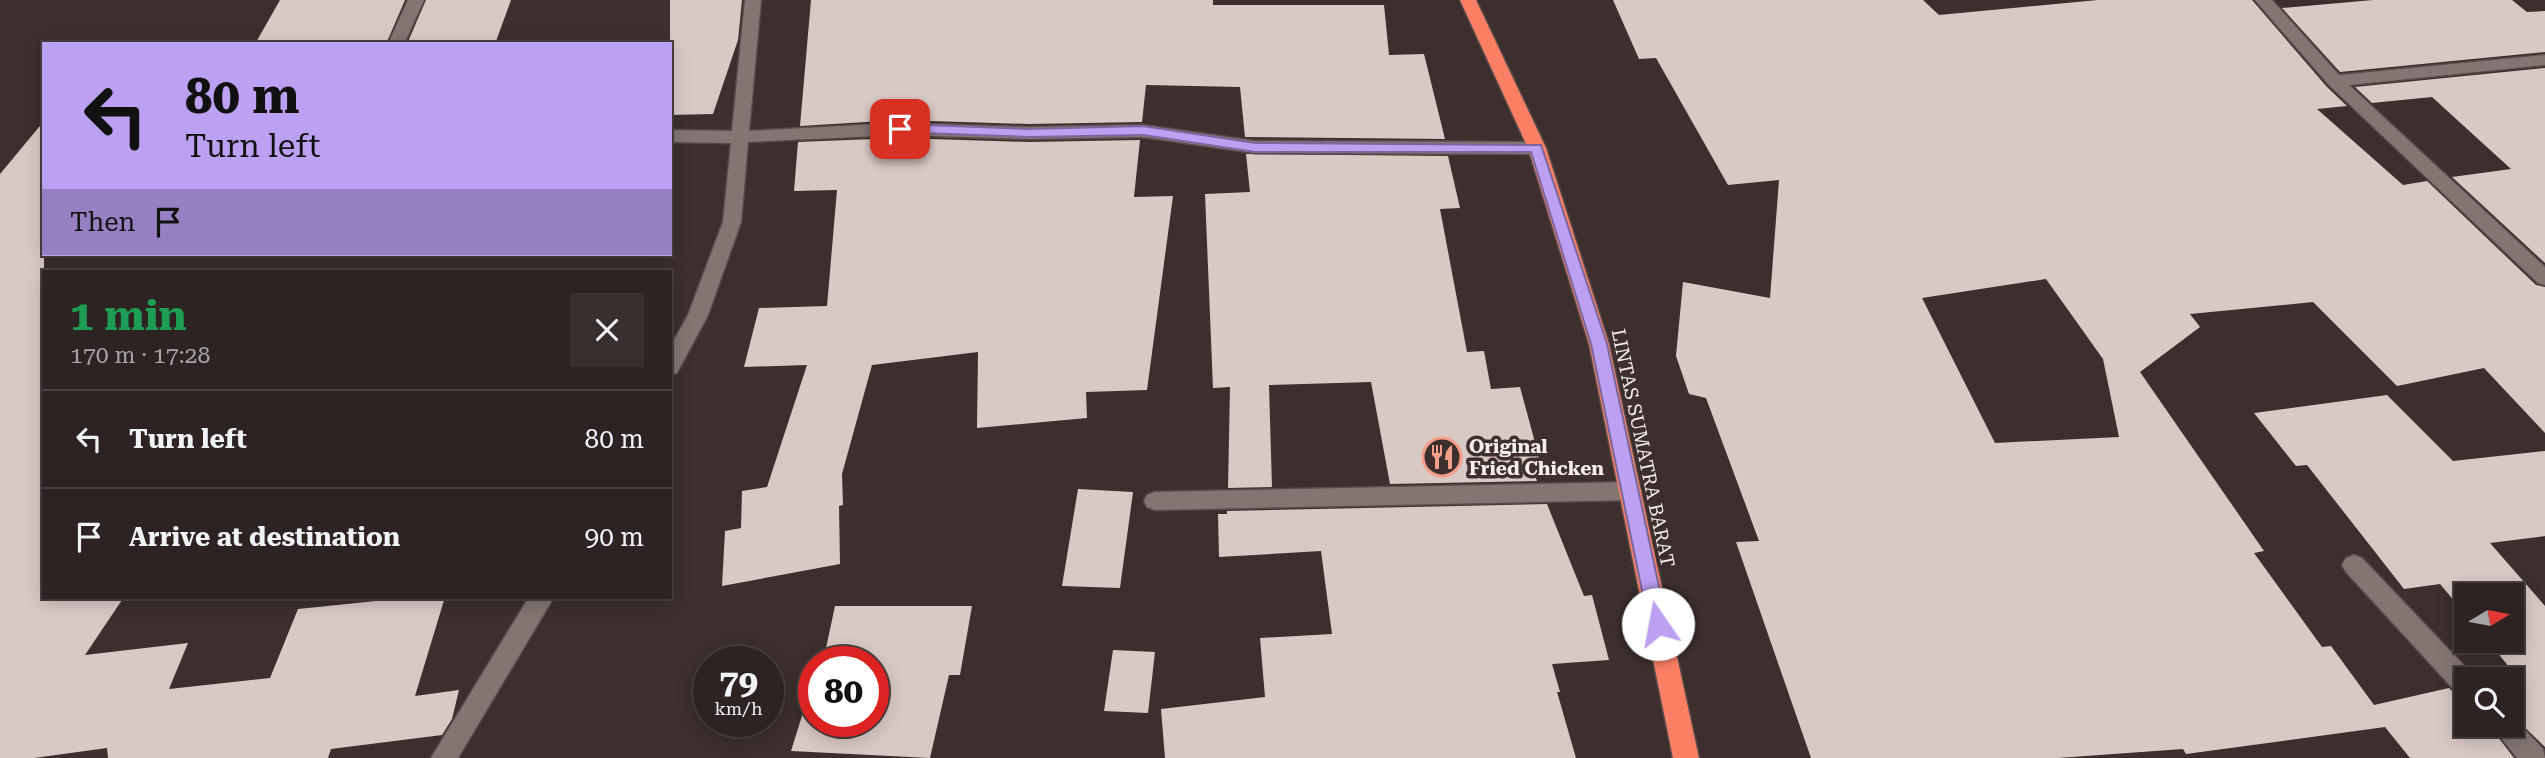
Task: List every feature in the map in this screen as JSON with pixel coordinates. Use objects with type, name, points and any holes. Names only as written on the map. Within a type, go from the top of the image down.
[{"type":"highway","name":"LINTAS SUMATRA BARAT","points":[[1468,0],[1537,148],[1599,344],[1686,758]]},
{"type":"street","points":[[397,42],[416,0]]},
{"type":"street","points":[[672,364],[698,315],[732,222],[752,0]]},
{"type":"street","points":[[2263,0],[2335,82],[2544,276]]},
{"type":"street","points":[[2335,82],[2545,60]]},
{"type":"street","points":[[672,136],[741,137],[900,129],[1029,133],[1143,131],[1255,147],[1537,148]]},
{"type":"street","points":[[1155,502],[1631,491]]},
{"type":"street","points":[[2354,565],[2454,672]]},
{"type":"street","points":[[444,758],[541,599]]},
{"type":"street","points":[[2515,737],[2534,758]]},
{"type":"building","points":[[280,0],[405,0],[387,42],[256,42]]},
{"type":"building","points":[[426,0],[511,0],[496,42],[408,42]]},
{"type":"building","points":[[670,0],[742,0],[738,40],[713,114],[672,115]]},
{"type":"building","points":[[811,0],[1213,0],[1213,5],[1384,5],[1389,55],[1424,54],[1445,139],[1245,137],[1240,87],[1146,85],[1142,122],[1029,124],[899,120],[800,126]]},
{"type":"building","points":[[1613,0],[1923,0],[1939,15],[2098,0],[2252,0],[2327,87],[2347,106],[2317,109],[2403,185],[2427,181],[2536,285],[2545,287],[2545,433],[2484,368],[2397,386],[2313,302],[2190,314],[2200,327],[2140,372],[2264,551],[2254,553],[2322,647],[2331,646],[2374,705],[2449,688],[2454,693],[2454,737],[2498,737],[2514,758],[2410,758],[2385,727],[2186,754],[2183,749],[2058,758],[1811,758],[1736,542],[1759,541],[1706,398],[1689,394],[1676,356],[1683,282],[1770,298],[1779,180],[1728,185],[1656,58],[1639,59]],"holes":[[[2046,279],[2103,359],[2119,437],[1995,443],[1922,298]]]},
{"type":"building","points":[[2373,0],[2512,0],[2527,12],[2545,11],[2545,52],[2340,72],[2282,8]]},
{"type":"building","points":[[2545,68],[2545,263],[2452,177],[2511,169],[2432,97],[2372,103],[2355,87]]},
{"type":"building","points":[[42,123],[42,599],[123,599],[85,655],[188,643],[169,689],[270,678],[298,609],[396,599],[444,599],[415,696],[459,690],[452,719],[442,735],[331,749],[328,758],[108,758],[107,748],[34,758],[0,758],[0,174]]},
{"type":"building","points":[[899,138],[1029,142],[1140,140],[1134,197],[1173,196],[1147,390],[1086,392],[1087,418],[977,428],[978,352],[872,365],[842,474],[843,505],[839,506],[840,564],[722,586],[725,531],[741,528],[742,491],[767,487],[807,365],[744,367],[759,308],[827,306],[837,190],[794,191],[798,142]]},
{"type":"building","points":[[1246,154],[1448,156],[1460,208],[1440,209],[1467,352],[1484,351],[1491,389],[1520,387],[1543,472],[1534,473],[1537,481],[1390,484],[1371,382],[1269,385],[1272,487],[1228,488],[1230,387],[1213,388],[1205,194],[1250,192]]},
{"type":"building","points":[[2387,395],[2453,461],[2545,451],[2545,536],[2490,543],[2545,606],[2545,747],[2524,727],[2524,667],[2509,667],[2498,653],[2524,653],[2524,583],[2454,583],[2454,601],[2440,584],[2404,589],[2307,465],[2296,466],[2254,413]]},
{"type":"building","points":[[1078,489],[1133,492],[1120,588],[1062,586]]},
{"type":"building","points":[[1547,504],[1584,596],[1592,595],[1609,660],[1552,664],[1576,758],[1165,758],[1161,709],[1265,697],[1260,638],[1332,634],[1321,551],[1219,557],[1218,514],[1227,514],[1227,511]]},
{"type":"building","points":[[835,606],[972,606],[960,675],[949,675],[930,758],[791,751],[798,729],[798,737],[889,737],[889,646],[826,646]]},
{"type":"building","points":[[1113,650],[1155,652],[1148,713],[1104,711]]},
{"type":"place","name":"Original Fried Chicken","points":[[1442,457]]},
{"type":"route","points":[[900,129],[1029,133],[1143,131],[1255,147],[1537,148],[1599,344],[1658,624]]}]
